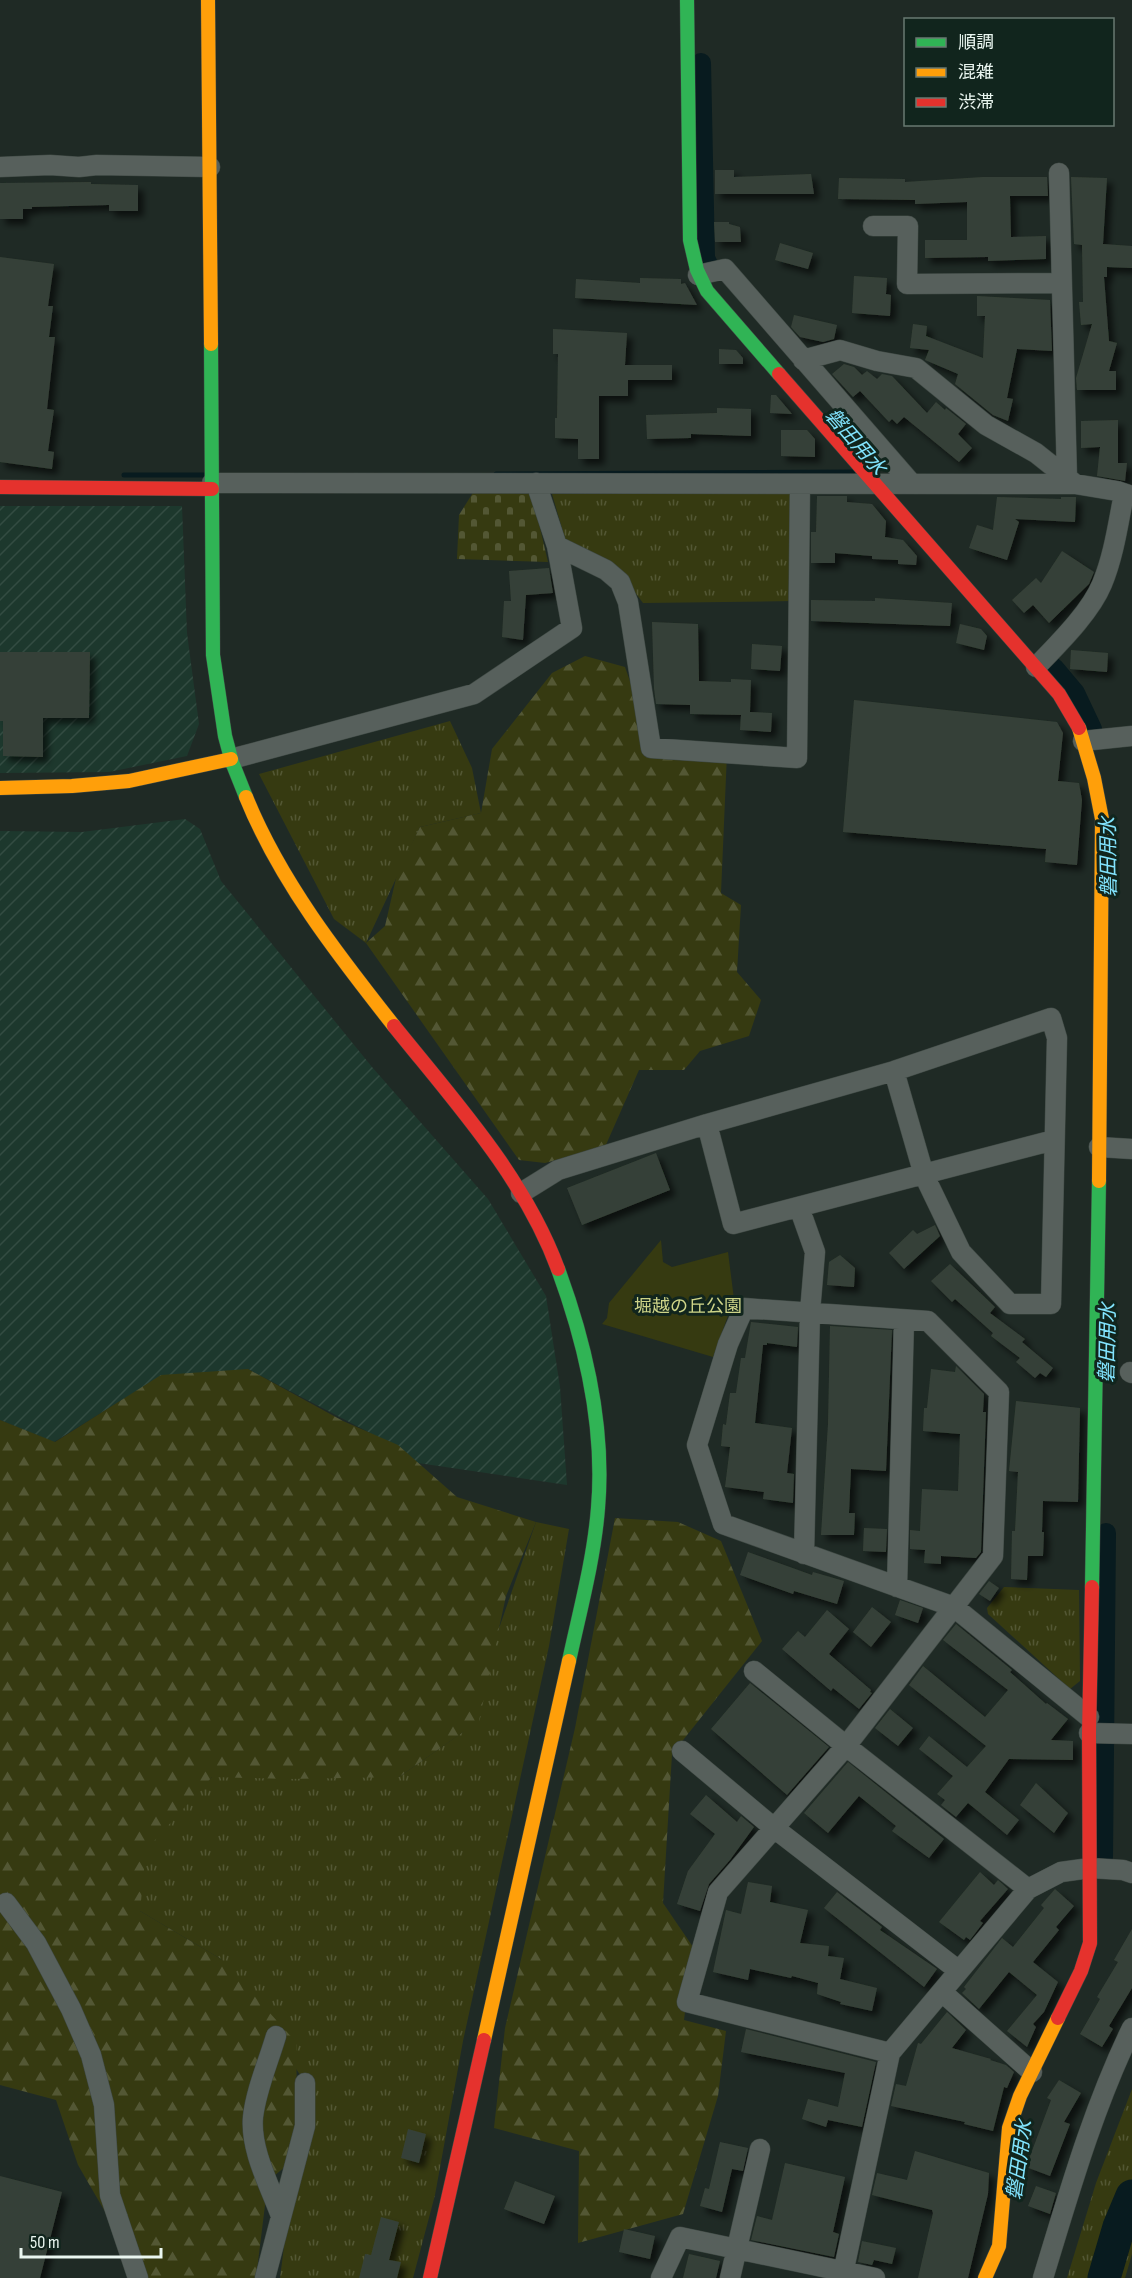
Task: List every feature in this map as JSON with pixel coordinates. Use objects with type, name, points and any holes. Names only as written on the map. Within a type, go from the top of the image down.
[{"type":"street","points":[[208,0],[213,656],[217,700],[231,759],[282,871],[333,948],[496,1155],[521,1193],[560,1272],[586,1354],[596,1424],[599,1500],[588,1575],[430,2278]]},
{"type":"street","points":[[687,0],[690,240],[694,266],[698,275],[712,298],[1059,694],[1081,732],[1094,778],[1102,819],[1097,1376],[1097,1729],[1090,1868],[1090,1943],[1082,1971],[1020,2096],[1009,2128],[999,2246],[985,2278]]},
{"type":"street","points":[[0,167],[97,165],[210,167]]},
{"type":"street","points":[[1059,173],[1071,481]]},
{"type":"street","points":[[873,226],[908,226],[907,284],[1062,283]]},
{"type":"street","points":[[698,275],[725,269],[912,484]]},
{"type":"street","points":[[804,360],[840,350],[877,361],[916,368],[986,425],[1036,453],[1071,481]]},
{"type":"street","points":[[0,487],[536,483],[912,484],[1071,481],[1128,495],[1111,559],[1101,586],[1075,625],[1036,667]]},
{"type":"street","points":[[0,788],[72,786],[129,781],[231,759],[474,694],[572,628],[557,546],[536,483]]},
{"type":"street","points":[[557,546],[606,570],[620,582],[628,602],[651,748],[797,758],[800,484]]},
{"type":"street","points":[[1083,741],[1132,736]]},
{"type":"street","points":[[521,1193],[558,1170],[707,1124],[894,1071],[1051,1018],[1057,1038],[1051,1304],[1010,1304],[961,1252],[924,1175],[894,1071]]},
{"type":"street","points":[[707,1124],[733,1224],[1054,1140]]},
{"type":"street","points":[[1099,1147],[1132,1149]]},
{"type":"street","points":[[799,1207],[815,1252],[810,1312],[804,1554]]},
{"type":"street","points":[[890,2053],[687,2002],[718,1892],[846,1746],[954,1607],[993,1556],[999,1392],[928,1321],[744,1308],[728,1344],[697,1446],[723,1524],[954,1607],[1097,1729],[1132,1734]]},
{"type":"street","points":[[897,1587],[904,1320]]},
{"type":"street","points":[[754,1671],[1028,1889]]},
{"type":"street","points":[[682,1751],[774,1828],[959,1971]]},
{"type":"street","points":[[843,2275],[890,2053],[1028,1889],[1061,1872],[1090,1868],[1123,1870],[1132,1873]]},
{"type":"street","points":[[6,1903],[36,1943],[71,2009],[91,2055],[104,2105],[110,2195],[138,2278]]},
{"type":"street","points":[[942,1992],[1032,2072]]},
{"type":"street","points":[[1042,2278],[1091,2124],[1112,2069],[1132,2028]]},
{"type":"street","points":[[276,2036],[256,2098],[253,2120],[256,2149],[282,2216]]},
{"type":"street","points":[[265,2278],[305,2126],[305,2083]]},
{"type":"street","points":[[730,2278],[760,2149]]},
{"type":"street","points":[[661,2278],[680,2237],[843,2275],[875,2278]]},
{"type":"shaded area","points":[[0,506],[182,506],[187,633],[199,724],[187,756],[109,772],[0,773]]},
{"type":"shaded area","points":[[185,819],[200,829],[221,881],[372,1067],[488,1199],[546,1296],[560,1387],[567,1485],[418,1463],[374,1435],[248,1369],[146,1385],[54,1442],[0,1420],[0,831],[82,832]]},
{"type":"green space","points":[[474,491],[532,494],[548,562],[457,559],[459,515]]},
{"type":"green space","points":[[552,494],[793,494],[793,601],[643,603],[613,563],[566,542]]},
{"type":"green space","points":[[585,656],[625,667],[656,755],[727,753],[721,893],[741,905],[737,972],[761,1000],[749,1036],[700,1051],[684,1070],[639,1070],[605,1147],[545,1163],[519,1160],[366,943],[385,926],[397,874],[420,827],[481,813],[492,749],[552,673]]},
{"type":"green space","points":[[450,721],[472,768],[481,813],[420,827],[366,943],[334,919],[259,774]]},
{"type":"green space","name":"堀越の丘公園","points":[[661,1240],[663,1262],[672,1267],[728,1252],[734,1299],[713,1357],[602,1324],[607,1318],[609,1303]]},
{"type":"green space","points":[[248,1369],[343,1421],[398,1445],[457,1497],[536,1522],[506,1596],[479,1721],[399,1777],[288,1779],[212,1777],[146,1850],[140,1911],[221,1959],[296,2042],[298,2156],[268,2181],[256,2278],[139,2278],[130,2255],[78,2165],[56,2100],[0,2085],[0,1420],[55,1442],[161,1375]]},
{"type":"green space","points":[[615,1518],[678,1522],[721,1541],[762,1641],[672,1754],[663,1903],[693,1947],[684,2020],[726,2031],[718,2096],[683,2214],[578,2243],[579,2151],[494,2128],[505,2028],[575,1728]]},
{"type":"green space","points":[[536,1522],[569,1529],[549,1646],[463,2041],[435,2195],[413,2278],[280,2278],[305,2082],[221,1959],[140,1911],[128,1857],[212,1777],[399,1777],[463,1732]]},
{"type":"green space","points":[[1004,1587],[1079,1590],[1080,1681],[1070,1689],[988,1614],[987,1608]]},
{"type":"green space","points":[[1132,2089],[1132,2254],[1125,2278],[1067,2278],[1096,2183]]},
{"type":"building","points":[[715,170],[734,170],[734,177],[811,174],[814,194],[715,194]]},
{"type":"building","points":[[983,177],[1047,177],[1048,196],[1010,196],[1011,237],[1046,236],[1046,259],[988,261],[988,257],[925,258],[925,240],[967,240],[967,202],[915,204],[915,200],[838,199],[839,178],[905,179],[905,182]]},
{"type":"building","points":[[1071,177],[1107,178],[1103,244],[1132,246],[1132,268],[1107,267],[1107,277],[1104,277],[1109,341],[1117,343],[1109,371],[1116,371],[1116,390],[1077,390],[1076,378],[1092,324],[1081,325],[1079,302],[1083,302],[1082,245],[1074,244]]},
{"type":"building","points":[[91,182],[91,184],[138,185],[138,211],[109,211],[109,205],[32,207],[32,209],[23,209],[23,219],[0,219],[0,183]]},
{"type":"building","points":[[714,222],[729,222],[729,224],[740,227],[741,242],[715,242]]},
{"type":"building","points":[[780,243],[813,253],[808,269],[775,260]]},
{"type":"building","points":[[0,257],[54,264],[48,306],[53,306],[49,337],[55,337],[47,409],[54,410],[48,451],[54,452],[52,469],[0,462]]},
{"type":"building","points":[[854,276],[887,278],[886,294],[891,295],[890,316],[852,313]]},
{"type":"building","points":[[640,278],[681,279],[681,284],[685,283],[697,305],[575,298],[576,279],[640,283]]},
{"type":"building","points":[[977,296],[1050,300],[1052,351],[1017,349],[1007,398],[1013,399],[1008,421],[993,415],[955,384],[958,374],[925,360],[929,350],[910,348],[913,324],[927,326],[926,336],[983,358],[985,316],[977,316]]},
{"type":"building","points":[[794,315],[837,325],[834,339],[823,342],[800,337],[791,327]]},
{"type":"building","points":[[553,329],[627,333],[625,365],[672,365],[672,380],[628,380],[628,396],[599,396],[599,459],[578,459],[578,439],[555,438],[558,354],[553,354]]},
{"type":"building","points":[[719,349],[736,350],[743,358],[743,364],[719,364]]},
{"type":"building","points":[[844,364],[854,367],[862,375],[867,371],[877,379],[882,374],[892,376],[927,413],[936,402],[945,410],[946,408],[966,424],[958,434],[972,448],[959,462],[904,417],[897,424],[892,419],[889,422],[860,391],[853,397],[832,374]]},
{"type":"building","points":[[771,395],[776,395],[792,414],[770,413]]},
{"type":"building","points":[[717,408],[751,409],[751,436],[691,434],[691,438],[647,439],[646,415],[717,413]]},
{"type":"building","points":[[1118,420],[1118,463],[1127,463],[1125,481],[1097,476],[1100,447],[1081,448],[1081,421]]},
{"type":"building","points":[[781,430],[807,430],[815,439],[815,457],[781,456]]},
{"type":"building","points":[[817,496],[847,496],[847,502],[872,504],[886,521],[885,537],[903,540],[917,556],[916,565],[898,564],[898,560],[872,559],[872,556],[835,553],[835,563],[811,563],[811,532],[816,532]]},
{"type":"building","points":[[997,497],[1061,499],[1061,497],[1076,497],[1075,522],[1015,519],[1019,522],[1007,560],[969,548],[977,525],[993,530]]},
{"type":"building","points":[[1062,551],[1094,572],[1089,584],[1049,623],[1033,605],[1024,613],[1012,600],[1036,578],[1041,583]]},
{"type":"building","points":[[549,568],[553,593],[526,595],[523,640],[502,637],[504,601],[511,601],[509,571]]},
{"type":"building","points":[[875,598],[952,603],[950,626],[811,621],[811,600],[875,601]]},
{"type":"building","points":[[652,622],[698,624],[699,681],[751,680],[750,712],[772,713],[771,732],[740,730],[741,715],[690,714],[690,705],[656,704]]},
{"type":"building","points":[[960,624],[981,629],[987,636],[984,650],[956,643]]},
{"type":"building","points":[[752,644],[782,646],[780,671],[751,669]]},
{"type":"building","points":[[1071,650],[1108,653],[1107,672],[1070,669]]},
{"type":"building","points":[[0,652],[90,652],[89,718],[43,718],[43,757],[3,756],[3,721],[0,721]]},
{"type":"building","points":[[854,700],[1057,722],[1063,733],[1058,781],[1079,783],[1082,800],[1077,865],[1045,862],[1046,849],[843,832]]},
{"type":"building","points":[[656,1153],[670,1190],[582,1225],[567,1188]]},
{"type":"building","points":[[935,1225],[940,1236],[904,1269],[889,1253],[913,1230],[917,1234]]},
{"type":"building","points":[[840,1255],[855,1268],[854,1287],[827,1285],[829,1262]]},
{"type":"building","points":[[950,1264],[995,1307],[990,1313],[1025,1339],[1022,1342],[1053,1368],[1046,1377],[1040,1373],[1035,1378],[1016,1362],[1020,1358],[991,1336],[993,1333],[955,1299],[952,1302],[931,1281]]},
{"type":"building","points":[[751,1322],[798,1327],[797,1347],[767,1343],[763,1345],[755,1423],[792,1428],[787,1473],[794,1474],[793,1503],[763,1499],[764,1492],[725,1487],[730,1447],[721,1446],[723,1424],[726,1425],[730,1393],[736,1393],[741,1358],[745,1358]]},
{"type":"building","points":[[830,1326],[892,1330],[886,1471],[851,1469],[849,1513],[855,1513],[854,1535],[821,1535],[828,1424]]},
{"type":"building","points":[[956,1366],[984,1394],[983,1412],[986,1412],[981,1552],[976,1558],[941,1556],[941,1564],[924,1563],[925,1550],[910,1549],[910,1530],[920,1531],[922,1489],[958,1491],[960,1434],[923,1431],[924,1408],[927,1408],[931,1369],[955,1372]]},
{"type":"building","points":[[1016,1401],[1080,1408],[1078,1502],[1043,1501],[1043,1556],[1028,1556],[1027,1580],[1011,1579],[1012,1531],[1015,1531],[1018,1472],[1009,1471]]},
{"type":"building","points":[[864,1528],[887,1529],[886,1552],[863,1551]]},
{"type":"building","points":[[748,1552],[812,1575],[813,1572],[844,1581],[837,1604],[794,1591],[793,1594],[740,1575]]},
{"type":"building","points":[[989,1581],[999,1588],[990,1601],[979,1594]]},
{"type":"building","points":[[900,1600],[923,1608],[918,1623],[895,1615]]},
{"type":"building","points":[[872,1607],[891,1622],[871,1647],[853,1632]]},
{"type":"building","points":[[827,1610],[849,1629],[829,1654],[872,1693],[859,1709],[833,1688],[831,1691],[782,1649],[798,1631],[805,1637]]},
{"type":"building","points":[[956,1624],[1012,1670],[1010,1672],[1046,1704],[1068,1719],[1051,1740],[1073,1741],[1073,1760],[1009,1759],[985,1792],[1019,1820],[1007,1835],[968,1803],[956,1817],[941,1805],[945,1800],[937,1794],[953,1776],[919,1749],[929,1736],[967,1767],[986,1746],[909,1685],[923,1666],[985,1717],[1008,1690],[943,1640]]},
{"type":"building","points":[[750,1683],[829,1747],[787,1795],[711,1729]]},
{"type":"building","points":[[890,1709],[913,1728],[898,1746],[875,1728]]},
{"type":"building","points":[[848,1762],[944,1839],[929,1858],[892,1831],[896,1826],[859,1796],[828,1833],[804,1813]]},
{"type":"building","points":[[1036,1783],[1068,1813],[1054,1833],[1020,1805]]},
{"type":"building","points":[[706,1795],[737,1822],[741,1816],[754,1827],[709,1884],[700,1911],[677,1904],[688,1871],[715,1834],[690,1814]]},
{"type":"building","points":[[980,1872],[994,1885],[998,1880],[1008,1889],[980,1921],[983,1923],[970,1940],[966,1937],[964,1940],[939,1922]]},
{"type":"building","points":[[748,1882],[772,1886],[770,1902],[808,1910],[800,1943],[829,1946],[828,1956],[844,1958],[840,1979],[877,1988],[872,2011],[840,2004],[841,2002],[817,1994],[818,1983],[792,1976],[791,1978],[750,1969],[748,1980],[713,1972],[726,1910],[741,1914]]},
{"type":"building","points":[[1055,1889],[1074,1906],[1056,1927],[1059,1930],[1033,1962],[1058,1982],[1044,2012],[1033,2024],[1036,2027],[1027,2047],[1007,2031],[1037,1995],[1009,1972],[979,2009],[962,1993],[966,1989],[964,1987],[1002,1938],[1013,1947],[1044,1908],[1041,1905]]},
{"type":"building","points":[[837,1892],[882,1927],[880,1930],[937,1969],[924,1987],[824,1908]]},
{"type":"building","points":[[1132,1929],[1132,1988],[1109,2026],[1113,2029],[1102,2047],[1080,2034],[1100,1999],[1097,1997],[1118,1962],[1114,1960]]},
{"type":"building","points":[[947,2012],[966,2030],[952,2048],[991,2059],[1006,2065],[1014,2072],[1007,2088],[1004,2087],[993,2131],[964,2124],[965,2122],[891,2106],[896,2084],[906,2086],[918,2043],[921,2044]]},
{"type":"building","points":[[746,2029],[876,2062],[862,2127],[828,2120],[826,2127],[802,2119],[808,2099],[838,2107],[845,2073],[741,2052]]},
{"type":"building","points":[[1059,2080],[1081,2093],[1064,2122],[1070,2124],[1050,2176],[1026,2167],[1051,2100],[1047,2098]]},
{"type":"building","points":[[408,2129],[426,2134],[419,2163],[401,2158]]},
{"type":"building","points":[[720,2142],[748,2148],[743,2171],[732,2169],[722,2212],[700,2206],[705,2188],[709,2189]]},
{"type":"building","points":[[915,2151],[989,2173],[988,2194],[968,2278],[918,2278],[932,2210],[872,2195],[877,2173],[907,2180]]},
{"type":"building","points":[[785,2163],[845,2177],[833,2232],[839,2234],[834,2257],[751,2240],[757,2216],[772,2220]]},
{"type":"building","points":[[0,2176],[62,2192],[40,2278],[0,2278]]},
{"type":"building","points":[[515,2181],[555,2196],[544,2224],[504,2209]]},
{"type":"building","points":[[1036,2186],[1056,2193],[1050,2214],[1028,2206]]},
{"type":"building","points":[[381,2217],[399,2222],[389,2260],[401,2262],[397,2278],[359,2278],[365,2254],[371,2255]]},
{"type":"building","points":[[624,2229],[655,2236],[650,2259],[619,2252]]},
{"type":"building","points":[[862,2241],[896,2248],[892,2264],[874,2260],[872,2265],[858,2262]]},
{"type":"building","points":[[689,2254],[720,2261],[716,2278],[683,2278]]},
{"type":"waterway","name":"磐田用水","points":[[701,63],[705,258],[710,269]]},
{"type":"waterway","points":[[496,474],[853,472]]},
{"type":"waterway","points":[[124,475],[205,475]]},
{"type":"waterway","name":"磐田用水","points":[[1054,668],[1075,693],[1092,729]]},
{"type":"waterway","name":"磐田用水","points":[[1103,1857],[1106,1533]]},
{"type":"waterway","points":[[1104,2278],[1119,2227],[1132,2196]]},
{"type":"traffic: fast","points":[[687,0],[690,240],[697,270],[707,291],[779,374]]},
{"type":"traffic: fast","points":[[211,344],[213,655],[225,736],[232,762],[246,797]]},
{"type":"traffic: fast","points":[[1092,1587],[1099,1181]]},
{"type":"traffic: fast","points":[[558,1269],[585,1357],[599,1447],[596,1527],[569,1661]]},
{"type":"traffic: slow","points":[[208,0],[211,344]]},
{"type":"traffic: slow","points":[[1079,728],[1094,778],[1102,819],[1099,1181]]},
{"type":"traffic: slow","points":[[0,788],[72,786],[129,781],[231,759]]},
{"type":"traffic: slow","points":[[246,797],[293,888],[352,972],[394,1026]]},
{"type":"traffic: slow","points":[[484,2040],[569,1661]]},
{"type":"traffic: slow","points":[[985,2278],[999,2246],[1009,2128],[1020,2096],[1058,2018]]},
{"type":"traffic: jam","points":[[779,374],[1059,694],[1079,728]]},
{"type":"traffic: jam","points":[[0,487],[212,489]]},
{"type":"traffic: jam","points":[[394,1026],[464,1112],[507,1172],[544,1235],[558,1269]]},
{"type":"traffic: jam","points":[[1058,2018],[1081,1971],[1090,1943],[1089,1733],[1092,1587]]},
{"type":"traffic: jam","points":[[430,2278],[484,2040]]}]
